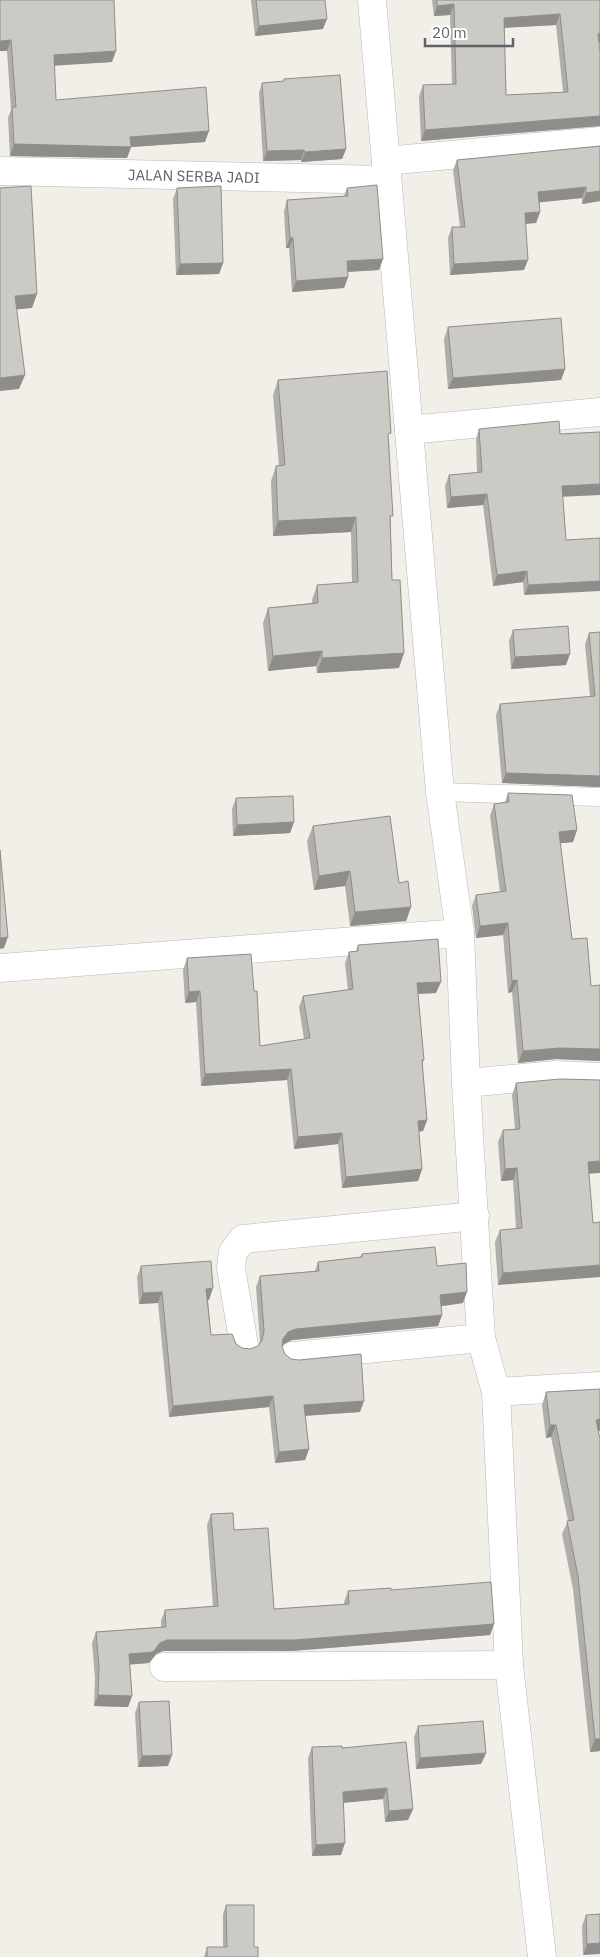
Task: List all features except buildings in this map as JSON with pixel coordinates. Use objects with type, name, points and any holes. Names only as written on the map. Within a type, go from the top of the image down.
[{"type":"street","points":[[372,0],[440,792],[460,933],[466,1083],[481,1338],[496,1392],[509,1665],[542,1957]]},
{"type":"street","name":"JALAN SERBA JADI","points":[[0,171],[386,170],[600,141]]},
{"type":"street","points":[[409,430],[600,412]]},
{"type":"street","points":[[0,968],[460,933]]},
{"type":"street","points":[[466,1083],[555,1075],[600,1077]]},
{"type":"street","points":[[244,1345],[231,1268],[233,1252],[243,1239],[475,1216]]},
{"type":"street","points":[[292,1356],[481,1338]]},
{"type":"street","points":[[496,1392],[600,1386]]},
{"type":"street","points":[[164,1667],[509,1665]]},
{"type":"lane","points":[[440,792],[600,797]]}]
